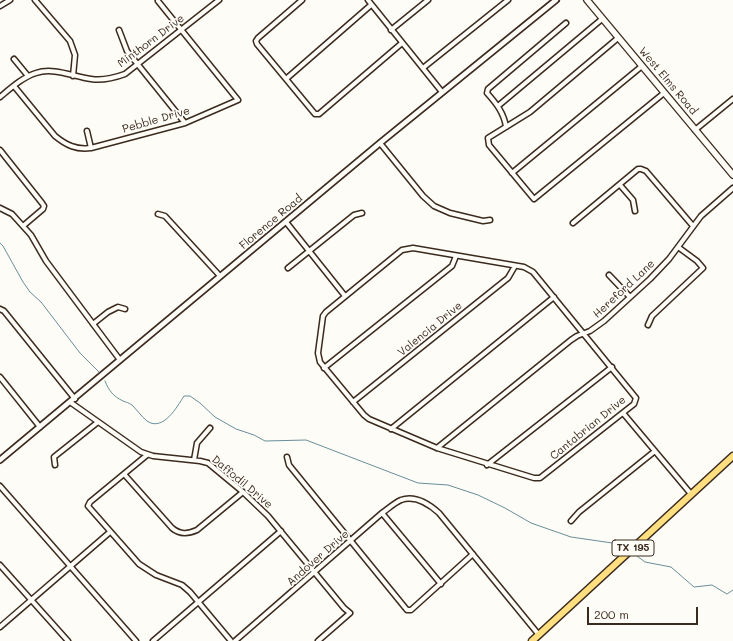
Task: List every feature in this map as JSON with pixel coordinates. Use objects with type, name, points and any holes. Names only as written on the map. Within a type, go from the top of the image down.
[{"type":"highway","name":"TX 195","points":[[532,641],[733,456]]},
{"type":"main road","name":"West Elms Road","points":[[587,0],[733,175]]},
{"type":"street","points":[[0,6],[10,0]]},
{"type":"street","points":[[36,0],[70,41],[75,55],[74,76]]},
{"type":"street","name":"Minthorn Drive","points":[[0,97],[28,76],[36,73],[48,71],[92,80],[110,79],[125,74],[219,0]]},
{"type":"street","points":[[302,0],[256,41],[316,114],[319,114],[402,43]]},
{"type":"street","points":[[368,0],[442,92]]},
{"type":"street","points":[[392,30],[428,0]]},
{"type":"street","points":[[423,68],[508,0]]},
{"type":"street","name":"Florence Road","points":[[1,457],[75,399],[380,143],[556,0]]},
{"type":"street","points":[[158,1],[181,30]]},
{"type":"street","points":[[286,78],[371,5]]},
{"type":"street","points":[[498,106],[602,19]]},
{"type":"street","points":[[506,127],[498,106],[487,93],[488,89],[566,23]]},
{"type":"street","points":[[120,30],[127,50],[185,123]]},
{"type":"street","name":"Pebble Drive","points":[[14,86],[55,136],[73,147],[82,149],[91,148],[185,123],[238,100],[181,30]]},
{"type":"street","points":[[618,38],[530,112],[488,138],[489,145],[512,173],[534,199],[664,93]]},
{"type":"street","points":[[14,59],[28,76]]},
{"type":"street","points":[[512,173],[642,66]]},
{"type":"street","points":[[696,130],[733,99]]},
{"type":"street","points":[[87,131],[91,148]]},
{"type":"street","points":[[380,143],[423,196],[434,206],[450,213],[483,221],[490,220]]},
{"type":"street","points":[[0,150],[44,206],[23,226]]},
{"type":"street","points":[[574,223],[638,170],[644,169],[693,226]]},
{"type":"street","points":[[620,185],[633,200],[636,210]]},
{"type":"street","name":"Hereford Lane","points":[[437,448],[571,340],[590,331],[604,321],[663,265],[693,226],[710,207],[733,188]]},
{"type":"street","points":[[0,208],[12,214],[31,236],[46,261],[120,360]]},
{"type":"street","points":[[288,268],[354,215],[362,213]]},
{"type":"street","points":[[158,214],[165,216],[220,276]]},
{"type":"street","points":[[286,222],[345,296]]},
{"type":"street","points":[[648,325],[652,316],[703,268],[697,261],[678,247]]},
{"type":"street","name":"Cantabrian Drive","points":[[413,248],[456,256],[524,267],[533,272],[636,398],[634,404],[540,478],[534,478],[487,465],[437,448],[369,419],[352,402],[324,368],[318,356],[322,320],[326,312],[402,250],[413,248]]},
{"type":"street","points":[[324,368],[452,266],[456,256]]},
{"type":"street","name":"Valencia Drive","points":[[352,402],[508,278],[515,266]]},
{"type":"street","points":[[609,275],[630,297]]},
{"type":"street","points":[[391,428],[554,297]]},
{"type":"street","points":[[93,324],[108,312],[118,307],[126,309]]},
{"type":"street","points":[[0,309],[4,311],[75,399]]},
{"type":"street","points":[[487,465],[612,367]]},
{"type":"street","points":[[0,377],[40,427]]},
{"type":"street","name":"Daffodil Drive","points":[[70,402],[147,455],[194,460],[204,462],[212,466],[243,492],[268,516],[344,608],[350,613],[318,641]]},
{"type":"street","points":[[623,413],[691,494]]},
{"type":"street","points":[[55,465],[54,457],[98,422]]},
{"type":"street","points":[[194,460],[197,443],[210,428]]},
{"type":"street","points":[[571,521],[579,512],[655,451]]},
{"type":"street","points":[[147,455],[90,502],[88,506],[138,564],[156,575],[182,585],[190,592],[231,641]]},
{"type":"street","points":[[287,457],[289,465],[409,610],[441,584],[473,554],[539,635]]},
{"type":"street","points":[[124,474],[172,528],[182,533],[190,533],[197,530],[243,492]]},
{"type":"street","points":[[0,486],[136,641]]},
{"type":"street","name":"Andover Drive","points":[[235,641],[382,513],[402,500],[417,500],[424,502],[439,513],[473,554]]},
{"type":"street","points":[[382,513],[441,584]]},
{"type":"street","points":[[153,641],[281,530]]},
{"type":"street","points":[[0,627],[110,532]]},
{"type":"street","points":[[0,565],[68,641]]},
{"type":"waterway","points":[[0,243],[30,292],[41,302],[80,353],[100,373]]},
{"type":"waterway","points":[[105,381],[114,395],[132,405],[147,421],[153,424],[164,421],[169,417],[184,396],[190,396],[215,417],[236,429],[254,435],[265,441],[306,440],[418,483],[448,485],[478,495],[531,523],[571,537],[626,545]]},
{"type":"waterway","points":[[637,556],[645,562],[671,567],[694,587],[712,585],[727,594],[733,590]]}]
